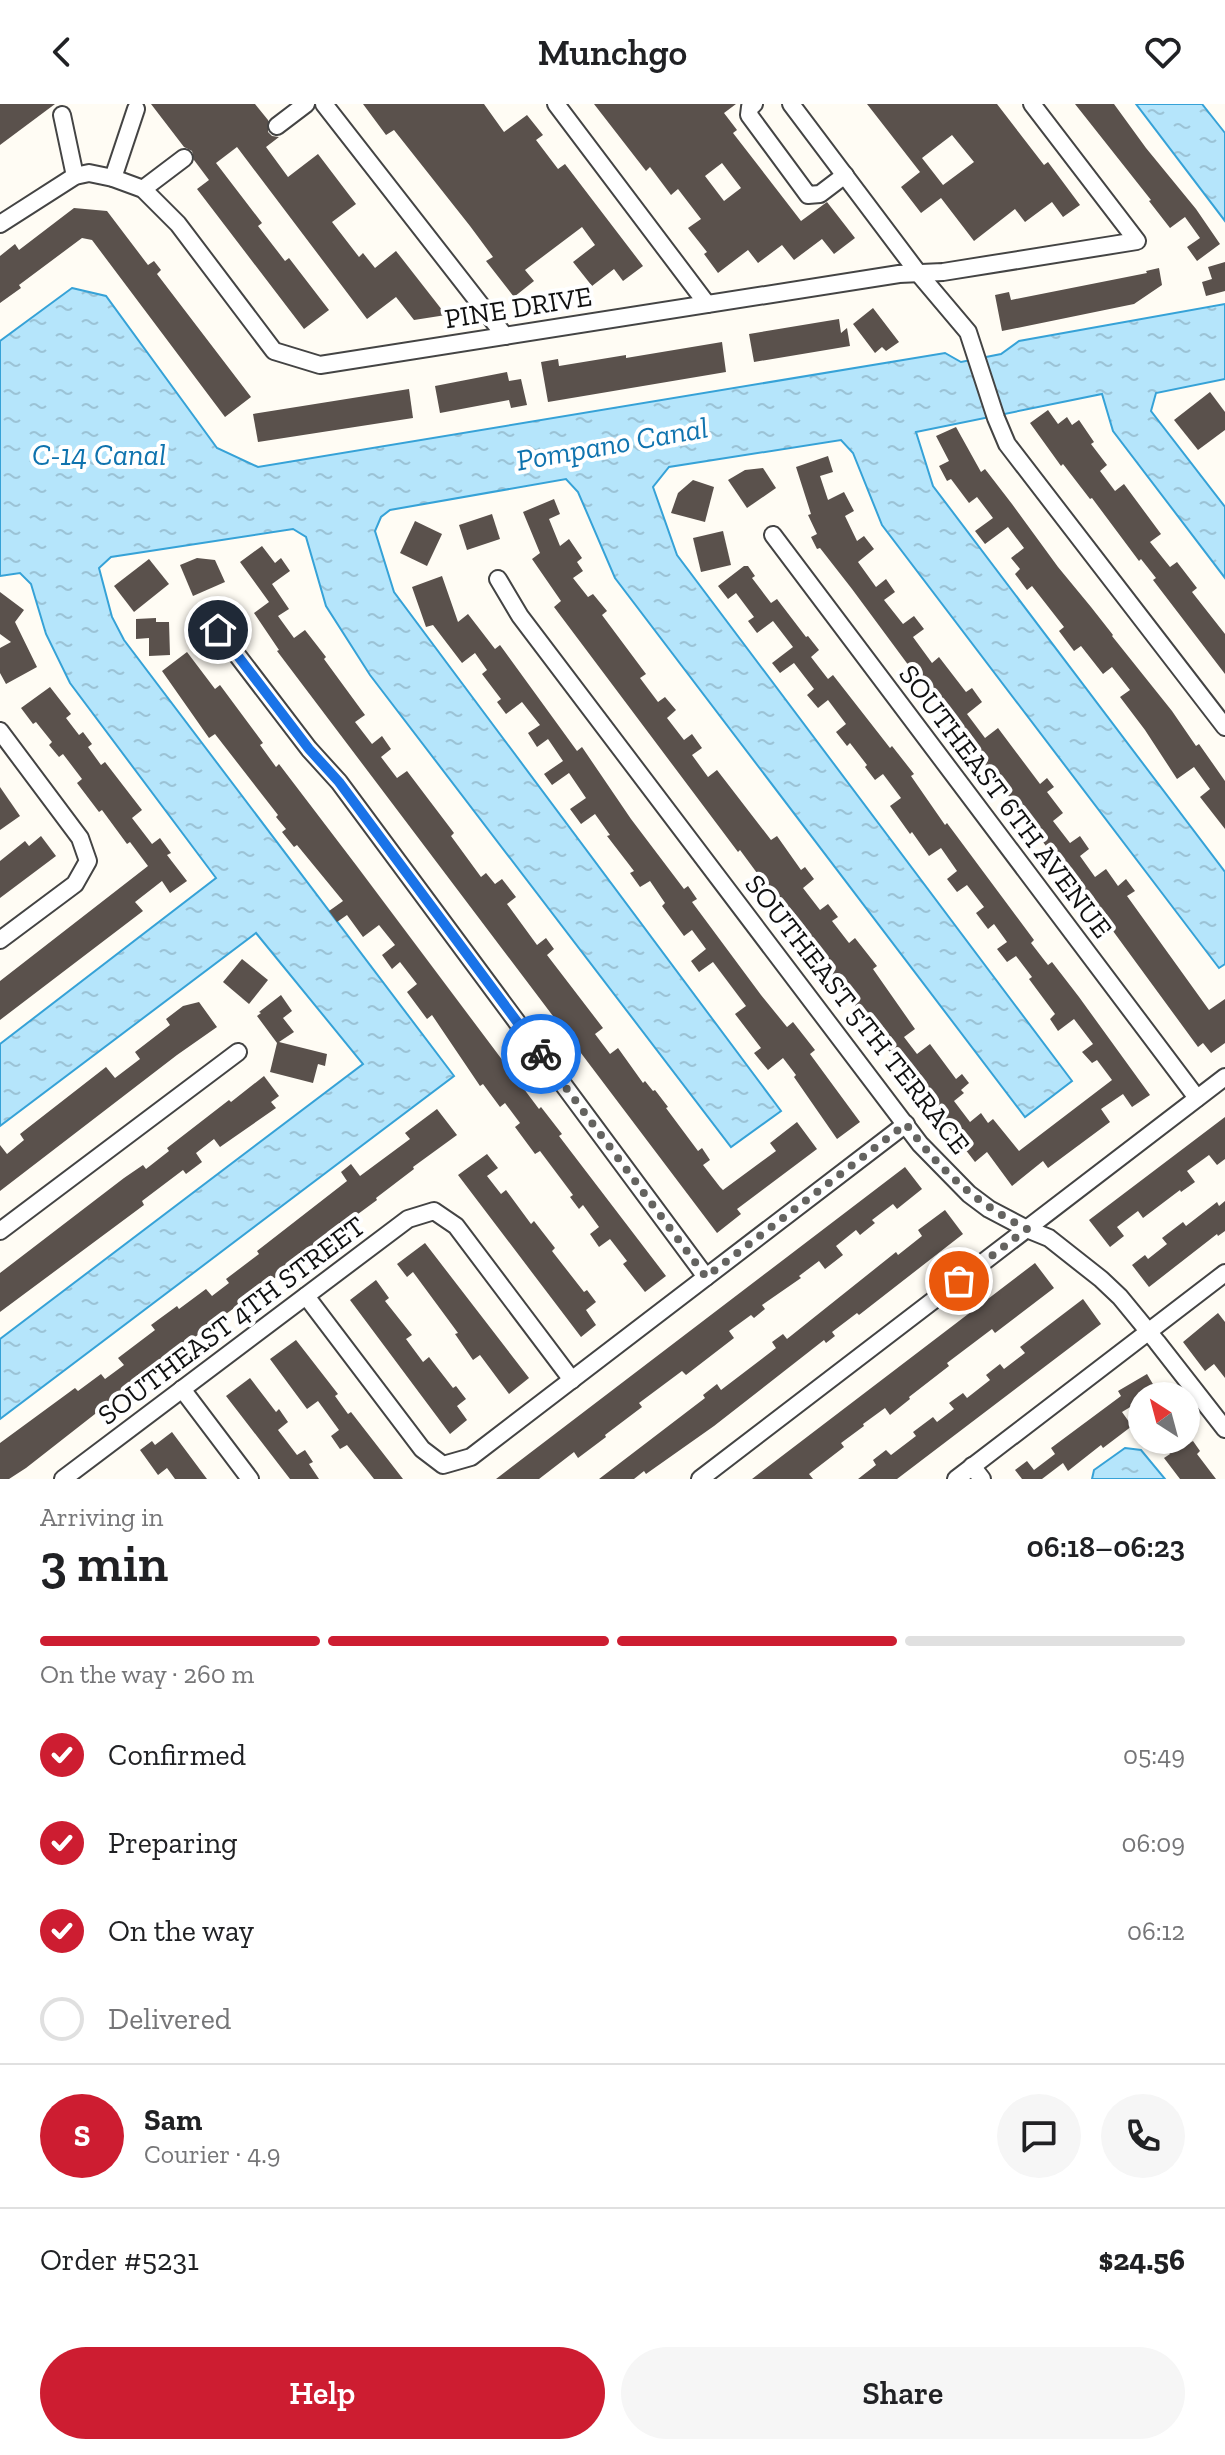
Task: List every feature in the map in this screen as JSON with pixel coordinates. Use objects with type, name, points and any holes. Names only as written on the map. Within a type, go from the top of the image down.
[{"type":"street","points":[[277,126],[306,104]]},
{"type":"street","points":[[324,104],[505,336]]},
{"type":"street","points":[[556,104],[707,304]]},
{"type":"street","points":[[754,104],[750,107],[749,115],[808,195],[820,194],[845,175]]},
{"type":"street","points":[[791,104],[919,274],[968,332],[1007,444],[1225,727]]},
{"type":"street","name":"PINE DRIVE","points":[[75,176],[89,173],[143,189],[178,224],[274,351],[320,365],[899,274],[919,274],[1137,241],[1032,104]]},
{"type":"street","points":[[113,178],[136,109]]},
{"type":"street","points":[[0,224],[75,176],[62,115]]},
{"type":"street","points":[[143,189],[184,158]]},
{"type":"street","name":"SOUTHEAST 6TH AVENUE","points":[[773,535],[1197,1098]]},
{"type":"street","name":"SOUTHEAST 5TH TERRACE","points":[[498,579],[520,616],[920,1144],[969,1194],[996,1213],[1049,1238],[1101,1279],[1120,1297],[1225,1429]]},
{"type":"street","points":[[218,630],[309,749],[339,782],[706,1277]]},
{"type":"street","points":[[0,731],[80,838],[88,861],[75,884],[0,940]]},
{"type":"street","points":[[0,1231],[238,1052]]},
{"type":"street","points":[[700,1479],[1225,1077]]},
{"type":"street","points":[[306,1296],[422,1449],[443,1465],[471,1457],[906,1124]]},
{"type":"street","name":"SOUTHEAST 4TH STREET","points":[[63,1479],[408,1219],[434,1211],[456,1226],[572,1380]]},
{"type":"street","points":[[956,1479],[977,1473],[1148,1331],[1225,1273]]},
{"type":"street","points":[[182,1389],[250,1479]]},
{"type":"water","points":[[1136,104],[1202,104],[1225,133],[1225,221]]},
{"type":"water","name":"C-14 Canal","points":[[72,288],[106,296],[217,448],[258,467],[945,353],[961,362],[1001,354],[1019,341],[1225,304],[1225,379],[1156,393],[1151,411],[1225,507],[1225,578],[1113,431],[1102,394],[916,432],[933,486],[1225,872],[1225,964],[1219,968],[882,525],[853,453],[841,440],[669,467],[653,487],[677,555],[1072,1081],[1025,1117],[615,578],[578,492],[566,479],[390,510],[381,517],[375,531],[394,592],[781,1111],[731,1147],[370,675],[326,606],[306,537],[293,529],[111,557],[99,568],[112,617],[124,640],[454,1076],[0,1419],[0,1339],[363,1064],[256,933],[0,1126],[0,1044],[216,878],[70,683],[46,634],[31,584],[20,573],[0,576],[0,341]]},
{"type":"water","points":[[1128,1448],[1128,1454],[1144,1454],[1165,1479],[1092,1479],[1094,1470]]},
{"type":"building","points":[[0,104],[55,104],[0,145]]},
{"type":"building","points":[[151,104],[255,104],[268,120],[268,132],[279,137],[266,147],[288,177],[318,154],[356,204],[332,222],[359,257],[363,253],[375,268],[396,251],[446,315],[414,320],[396,297],[367,319],[237,147],[216,163],[262,223],[258,226],[285,261],[289,258],[329,310],[304,329],[197,189],[209,180],[194,160],[192,151],[184,147]]},
{"type":"building","points":[[363,104],[484,104],[504,132],[527,115],[543,135],[536,140],[558,169],[565,164],[643,266],[623,281],[614,269],[592,286],[573,262],[595,245],[582,227],[525,270],[534,281],[514,297],[486,261],[493,257],[470,226],[394,130],[386,135]]},
{"type":"building","points":[[594,104],[736,104],[724,113],[737,130],[733,133],[801,221],[827,202],[855,238],[834,254],[822,239],[794,260],[782,245],[758,263],[748,250],[718,273],[704,254],[707,252],[688,228],[701,219],[678,189],[671,195],[650,167],[646,171]],"holes":[[[722,163],[741,188],[724,201],[705,176]]]},
{"type":"building","points":[[867,104],[997,104],[1044,165],[1048,162],[1080,205],[1063,217],[1052,202],[1025,222],[1015,209],[974,241],[941,198],[921,213],[901,187],[920,172]],"holes":[[[952,135],[974,162],[943,185],[922,158]]]},
{"type":"building","points":[[1075,104],[1114,104],[1220,244],[1197,261],[1187,247],[1200,238],[1185,217],[1170,228]]},
{"type":"building","points":[[74,208],[107,211],[148,265],[154,261],[161,270],[157,274],[251,397],[225,417],[92,240],[82,238],[0,303],[0,256],[15,244],[19,250]]},
{"type":"building","points":[[1225,262],[1225,291],[1206,296],[1202,282],[1212,279],[1208,267]]},
{"type":"building","points":[[1159,268],[1162,285],[1134,304],[1002,331],[995,295],[1009,292],[1011,300]]},
{"type":"building","points":[[873,308],[899,342],[886,351],[882,347],[875,353],[853,324]]},
{"type":"building","points":[[839,319],[841,333],[847,328],[850,346],[754,362],[749,334]]},
{"type":"building","points":[[722,342],[726,372],[548,402],[541,362],[558,359],[559,366]]},
{"type":"building","points":[[507,372],[509,381],[521,379],[527,405],[511,408],[509,400],[440,413],[435,386]]},
{"type":"building","points":[[409,389],[413,418],[258,442],[253,414]]},
{"type":"building","points":[[1210,392],[1225,412],[1225,430],[1198,450],[1174,420]]},
{"type":"building","points":[[1048,410],[1058,424],[1067,417],[1072,425],[1079,420],[1094,442],[1091,444],[1107,465],[1100,471],[1115,491],[1124,484],[1161,534],[1150,542],[1170,567],[1177,562],[1197,588],[1192,592],[1225,634],[1225,674],[1153,580],[1156,578],[1141,559],[1139,561],[1092,498],[1063,464],[1061,466],[1030,423]]},
{"type":"building","points":[[956,427],[981,472],[985,469],[1225,781],[1225,829],[1200,797],[1210,789],[1194,767],[1177,779],[1120,697],[1130,690],[1112,667],[1103,674],[1081,646],[1074,651],[1059,631],[1064,627],[1032,586],[1027,590],[1015,574],[1020,569],[1011,558],[1024,548],[1008,527],[985,544],[975,531],[993,518],[977,497],[969,503],[951,479],[947,481],[939,466],[949,461],[936,436]]},
{"type":"building","points":[[828,456],[833,472],[820,476],[828,500],[844,492],[854,511],[845,516],[857,541],[864,536],[874,549],[858,562],[876,587],[886,579],[895,592],[884,600],[903,624],[914,616],[924,629],[913,637],[932,663],[939,657],[966,692],[972,688],[982,702],[967,714],[985,738],[998,728],[1040,784],[1047,778],[1054,787],[1047,792],[1063,813],[1053,821],[1070,843],[1080,836],[1089,849],[1080,856],[1095,877],[1106,869],[1118,886],[1126,879],[1135,891],[1127,896],[1209,1010],[1225,999],[1225,1043],[1211,1053],[1203,1043],[1198,1047],[852,589],[820,548],[817,549],[811,537],[817,534],[808,515],[811,514],[796,467]]},
{"type":"building","points":[[763,468],[776,488],[747,508],[728,480],[745,470]]},
{"type":"building","points":[[693,480],[714,487],[705,522],[671,513],[678,493]]},
{"type":"building","points":[[554,499],[560,514],[549,519],[560,546],[569,539],[582,558],[577,562],[583,571],[573,578],[588,597],[593,594],[607,611],[602,615],[646,674],[640,678],[658,702],[665,697],[676,710],[667,718],[684,740],[692,734],[702,748],[692,755],[708,777],[717,770],[771,840],[777,836],[801,870],[805,867],[814,879],[803,888],[820,910],[828,904],[838,917],[832,921],[849,943],[855,938],[877,966],[873,969],[915,1029],[904,1037],[917,1054],[930,1044],[956,1079],[962,1074],[969,1083],[961,1090],[964,1093],[954,1101],[970,1122],[981,1113],[988,1123],[993,1119],[1019,1151],[1112,1080],[1097,1060],[1092,1063],[1082,1052],[1093,1044],[1074,1019],[1058,1031],[1050,1019],[1055,1014],[1029,979],[1032,977],[1016,956],[1007,962],[997,949],[1007,942],[994,924],[988,929],[976,913],[984,907],[967,885],[957,892],[947,879],[957,871],[941,848],[929,856],[912,832],[910,834],[890,806],[901,798],[883,774],[875,780],[850,743],[847,746],[836,732],[846,724],[828,700],[818,708],[807,695],[814,689],[794,663],[780,673],[772,663],[793,647],[773,621],[757,633],[748,621],[754,617],[736,593],[728,599],[718,586],[744,566],[748,566],[755,576],[752,578],[771,603],[777,599],[819,650],[811,657],[828,679],[833,675],[914,774],[911,776],[945,825],[947,823],[1034,940],[1031,943],[1048,965],[1052,962],[1150,1095],[1132,1107],[1123,1094],[1101,1109],[1110,1122],[1048,1168],[1043,1161],[1012,1186],[987,1152],[975,1162],[554,607],[561,601],[532,559],[540,553],[523,512]]},
{"type":"building","points":[[492,514],[500,539],[467,550],[459,525]]},
{"type":"building","points":[[415,521],[442,534],[427,566],[400,553]]},
{"type":"building","points":[[723,531],[731,565],[701,572],[693,538]]},
{"type":"building","points":[[262,546],[275,563],[281,558],[290,571],[272,584],[289,609],[278,616],[294,638],[305,630],[326,657],[324,659],[365,715],[355,722],[372,744],[382,736],[391,749],[381,757],[397,778],[407,771],[454,833],[451,836],[481,877],[486,873],[495,884],[502,879],[516,897],[507,904],[537,945],[546,938],[554,949],[547,955],[603,1028],[595,1034],[610,1054],[618,1048],[643,1083],[645,1081],[655,1090],[698,1151],[702,1148],[710,1160],[703,1165],[720,1187],[723,1190],[776,1151],[770,1143],[797,1122],[817,1149],[737,1209],[741,1214],[717,1233],[277,651],[254,613],[269,602],[240,562]]},
{"type":"building","points":[[197,558],[215,560],[225,582],[193,596],[180,565]]},
{"type":"building","points":[[149,559],[169,584],[134,612],[114,586]]},
{"type":"building","points":[[442,576],[458,622],[468,614],[495,649],[500,645],[577,751],[582,747],[684,889],[688,886],[697,899],[692,902],[761,995],[787,1027],[793,1022],[815,1050],[810,1054],[860,1122],[837,1139],[783,1058],[768,1070],[754,1053],[761,1048],[735,1014],[746,1006],[713,962],[699,972],[691,961],[706,949],[692,930],[684,936],[662,906],[665,903],[650,881],[640,887],[630,873],[634,871],[607,836],[610,835],[595,814],[581,824],[570,809],[586,798],[569,773],[552,785],[544,774],[563,761],[548,739],[537,747],[528,733],[540,725],[522,702],[506,714],[497,702],[501,699],[482,674],[487,670],[475,653],[462,663],[433,625],[426,627],[412,587]]},
{"type":"building","points":[[0,592],[24,610],[15,622],[37,667],[6,684],[0,673],[0,648],[11,642],[0,634]]},
{"type":"building","points":[[156,618],[156,622],[169,622],[170,655],[149,656],[149,638],[136,639],[136,619]]},
{"type":"building","points":[[187,652],[215,689],[220,685],[263,743],[260,745],[276,767],[279,764],[539,1109],[541,1107],[562,1134],[559,1136],[666,1276],[645,1292],[623,1264],[627,1261],[610,1239],[599,1247],[590,1234],[599,1227],[583,1205],[579,1209],[570,1197],[573,1195],[540,1151],[535,1154],[515,1127],[520,1123],[505,1103],[500,1107],[483,1084],[480,1086],[432,1015],[427,1019],[407,992],[417,984],[400,962],[392,969],[382,955],[395,945],[379,925],[363,937],[347,915],[337,922],[329,911],[343,901],[297,845],[294,847],[282,832],[286,829],[276,817],[278,815],[215,734],[209,738],[162,671]]},
{"type":"building","points":[[50,687],[71,714],[66,718],[79,735],[83,732],[92,744],[88,747],[101,765],[105,762],[142,810],[132,818],[152,844],[160,838],[171,853],[167,855],[187,881],[170,893],[162,881],[135,902],[143,911],[0,1020],[0,981],[148,866],[102,810],[99,812],[77,783],[82,779],[63,754],[59,757],[49,745],[52,742],[21,708]]},
{"type":"building","points":[[0,787],[20,816],[0,830]]},
{"type":"building","points":[[41,836],[56,856],[0,898],[0,861],[25,841],[29,846]]},
{"type":"building","points":[[242,959],[268,980],[249,1004],[223,982]]},
{"type":"building","points":[[281,995],[292,1011],[283,1018],[294,1032],[279,1042],[327,1054],[325,1066],[318,1064],[313,1083],[270,1072],[277,1043],[257,1016]]},
{"type":"building","points":[[199,1002],[217,1027],[0,1191],[0,1145],[7,1154],[24,1140],[20,1134],[106,1067],[115,1078],[140,1059],[135,1052],[170,1025],[166,1019],[183,1006]]},
{"type":"building","points":[[264,1076],[279,1096],[271,1102],[276,1108],[220,1147],[214,1139],[196,1153],[202,1162],[186,1174],[183,1170],[142,1201],[144,1205],[0,1312],[0,1273],[124,1178],[143,1165],[146,1169],[169,1151],[167,1148]]},
{"type":"building","points":[[437,1109],[457,1135],[413,1167],[377,1200],[278,1279],[276,1277],[164,1360],[26,1468],[9,1479],[0,1479],[0,1443],[75,1388],[78,1391],[101,1374],[105,1379],[124,1365],[118,1358],[155,1330],[151,1325],[206,1289],[212,1296],[229,1283],[226,1279],[259,1254],[257,1251],[347,1181],[341,1172],[351,1164],[360,1176],[410,1139],[405,1133]]},
{"type":"building","points":[[1225,1117],[1225,1159],[1217,1165],[1209,1155],[1187,1171],[1195,1182],[1143,1218],[1138,1211],[1117,1227],[1124,1236],[1110,1247],[1089,1220]]},
{"type":"building","points":[[487,1154],[498,1168],[487,1176],[501,1194],[506,1190],[531,1224],[534,1221],[555,1248],[552,1251],[584,1292],[587,1290],[596,1302],[586,1310],[596,1325],[581,1337],[458,1175]]},
{"type":"building","points":[[905,1167],[922,1189],[897,1209],[893,1204],[872,1220],[875,1223],[860,1235],[856,1230],[836,1246],[843,1255],[825,1269],[819,1261],[799,1276],[801,1278],[762,1305],[765,1309],[754,1318],[751,1315],[729,1331],[734,1338],[686,1375],[682,1371],[639,1403],[642,1407],[606,1437],[578,1458],[574,1452],[539,1479],[496,1479]]},
{"type":"building","points":[[1225,1201],[1225,1231],[1149,1287],[1132,1265],[1145,1255],[1148,1259],[1167,1244],[1162,1238],[1183,1222],[1186,1226],[1217,1202],[1219,1206]]},
{"type":"building","points":[[945,1210],[963,1234],[859,1315],[857,1313],[832,1332],[835,1336],[826,1343],[824,1340],[714,1426],[646,1474],[644,1471],[634,1479],[599,1479],[705,1398],[703,1395],[717,1384],[721,1390],[776,1348],[772,1342],[783,1334],[787,1339],[896,1252],[898,1255],[922,1236],[918,1230]]},
{"type":"building","points":[[425,1243],[529,1378],[509,1394],[480,1355],[473,1360],[455,1334],[458,1333],[413,1272],[407,1277],[397,1264]]},
{"type":"building","points":[[1035,1263],[1054,1288],[995,1333],[992,1329],[947,1363],[949,1366],[890,1415],[885,1408],[863,1424],[841,1443],[844,1447],[809,1474],[813,1479],[752,1479]]},
{"type":"building","points":[[376,1280],[389,1298],[385,1301],[412,1335],[406,1339],[423,1362],[429,1357],[453,1388],[456,1386],[466,1399],[457,1406],[467,1420],[450,1434],[350,1300]]},
{"type":"building","points":[[1083,1299],[1101,1324],[897,1479],[858,1479],[876,1465],[873,1460],[886,1450],[891,1455],[916,1436],[913,1432],[933,1417],[937,1422],[954,1409],[949,1403],[963,1393],[967,1398],[990,1380],[986,1375],[1000,1364],[1004,1369],[1025,1353],[1020,1347]]},
{"type":"building","points":[[1218,1313],[1225,1322],[1225,1378],[1214,1364],[1205,1371],[1183,1342]]},
{"type":"building","points":[[296,1340],[338,1394],[335,1396],[348,1414],[351,1412],[403,1479],[374,1479],[347,1445],[340,1449],[331,1436],[339,1430],[318,1401],[307,1409],[270,1359]]},
{"type":"building","points":[[1147,1374],[1152,1382],[1133,1382]]},
{"type":"building","points":[[250,1378],[276,1412],[279,1409],[288,1422],[278,1430],[297,1455],[305,1450],[313,1462],[309,1464],[319,1479],[290,1479],[226,1396]]},
{"type":"building","points":[[1128,1385],[1128,1408],[1122,1412],[1128,1420],[1128,1429],[1068,1471],[1063,1463],[1042,1479],[1022,1479],[1015,1470],[1027,1461],[1034,1470],[1055,1454],[1051,1448],[1121,1396],[1118,1391]]},
{"type":"building","points":[[172,1432],[207,1479],[175,1479],[167,1468],[158,1475],[140,1450],[152,1441],[155,1445]]},
{"type":"building","points":[[1170,1454],[1197,1454],[1216,1479],[1180,1479],[1164,1458]]},
{"type":"way so far","points":[[541,1054],[706,1277],[906,1124],[920,1144],[969,1194],[1027,1229],[959,1281]]},
{"type":"route","points":[[218,630],[323,767],[339,782],[541,1054]]},
{"type":"water label","name":"Pompano Canal","points":[[612,444]]}]
